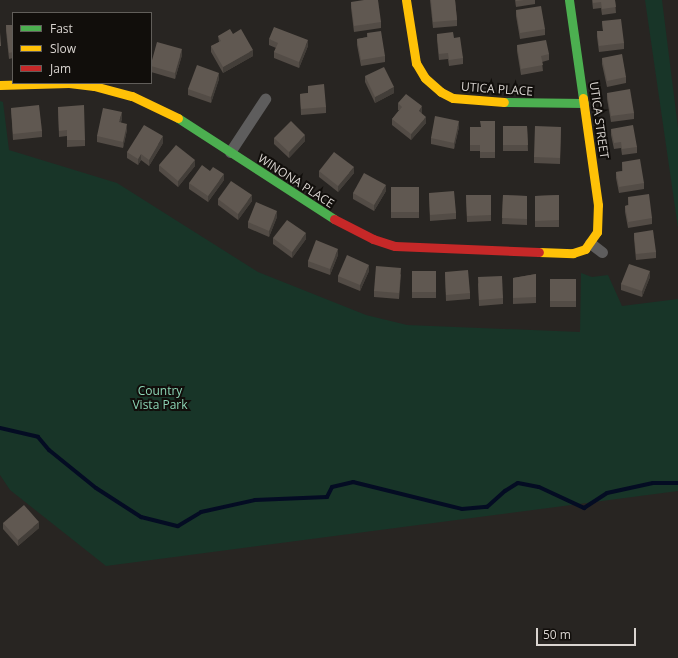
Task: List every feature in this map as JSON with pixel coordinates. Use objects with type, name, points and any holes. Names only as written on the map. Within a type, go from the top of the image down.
[{"type":"street","name":"UTICA PLACE","points":[[406,0],[416,63],[425,78],[441,92],[452,98],[472,101],[584,103]]},
{"type":"street","name":"UTICA STREET","points":[[569,0],[598,205],[598,228],[590,243]]},
{"type":"street","name":"WINONA PLACE","points":[[0,85],[35,84]]},
{"type":"street","name":"WINONA PLACE","points":[[76,84],[117,91],[168,112],[345,226],[373,239],[395,246],[465,251],[567,254],[585,248],[590,243]]},
{"type":"street","points":[[230,152],[265,99]]},
{"type":"street","points":[[590,243],[602,252]]},
{"type":"green space","points":[[645,0],[662,0],[678,128],[678,228]]},
{"type":"green space","name":"Country Vista Park","points":[[0,101],[3,102],[9,150],[117,183],[258,272],[366,315],[407,325],[580,332],[581,273],[592,277],[608,275],[622,306],[678,299],[678,491],[106,566],[10,490],[0,475]]},
{"type":"building","points":[[378,0],[381,22],[354,26],[351,2]]},
{"type":"building","points":[[431,0],[455,0],[457,20],[433,22]]},
{"type":"building","points":[[593,0],[615,0],[616,7],[602,9],[601,2],[593,3]]},
{"type":"building","points":[[541,6],[545,29],[520,33],[516,10]]},
{"type":"building","points":[[621,19],[624,43],[599,46],[597,31],[603,31],[602,21]]},
{"type":"building","points":[[6,25],[12,25],[12,52],[9,53]]},
{"type":"building","points":[[274,27],[308,40],[299,62],[274,52],[278,43],[269,39]]},
{"type":"building","points":[[230,29],[233,34],[241,29],[253,50],[223,67],[211,46],[221,41],[218,36]]},
{"type":"building","points":[[381,31],[385,56],[361,60],[357,39],[368,37],[367,33]]},
{"type":"building","points":[[453,32],[454,38],[460,37],[463,58],[449,60],[448,53],[439,54],[437,34]]},
{"type":"building","points":[[546,40],[549,54],[541,56],[543,65],[521,69],[517,45]]},
{"type":"building","points":[[157,42],[182,49],[175,73],[152,66],[152,60]]},
{"type":"building","points":[[622,54],[626,77],[607,81],[602,58]]},
{"type":"building","points":[[197,65],[219,73],[211,97],[188,89]]},
{"type":"building","points":[[384,67],[394,87],[375,97],[365,76]]},
{"type":"building","points":[[324,84],[326,107],[301,109],[300,94],[308,93],[308,86]]},
{"type":"building","points":[[630,89],[634,113],[611,116],[607,93]]},
{"type":"building","points":[[406,94],[422,106],[419,111],[426,117],[411,134],[392,119],[402,107],[398,103]]},
{"type":"building","points":[[39,105],[42,131],[13,134],[11,108]]},
{"type":"building","points":[[84,105],[85,140],[67,140],[67,130],[59,131],[58,107]]},
{"type":"building","points":[[103,108],[122,112],[119,122],[127,124],[123,142],[97,136]]},
{"type":"building","points":[[435,116],[459,121],[454,143],[431,138]]},
{"type":"building","points":[[291,121],[305,135],[289,152],[274,138]]},
{"type":"building","points":[[480,121],[495,121],[495,152],[480,152],[480,145],[470,145],[470,127],[481,127]]},
{"type":"building","points":[[144,125],[163,136],[149,160],[141,154],[138,159],[127,152]]},
{"type":"building","points":[[633,125],[637,147],[622,149],[621,142],[614,143],[611,129]]},
{"type":"building","points":[[503,126],[527,126],[528,145],[503,145]]},
{"type":"building","points":[[535,126],[561,127],[560,158],[534,157]]},
{"type":"building","points":[[176,145],[195,160],[178,181],[159,165]]},
{"type":"building","points":[[334,152],[354,167],[338,186],[319,171]]},
{"type":"building","points":[[640,159],[644,183],[619,187],[616,172],[623,171],[622,162]]},
{"type":"building","points":[[202,165],[210,171],[213,167],[224,174],[208,196],[189,183]]},
{"type":"building","points":[[364,173],[386,185],[374,205],[353,193]]},
{"type":"building","points":[[231,181],[252,195],[238,214],[218,199]]},
{"type":"building","points":[[391,187],[419,187],[419,212],[391,212]]},
{"type":"building","points":[[454,191],[456,213],[430,215],[429,193]]},
{"type":"building","points":[[649,194],[652,218],[628,222],[625,206],[629,205],[628,197]]},
{"type":"building","points":[[466,195],[491,195],[491,215],[467,216]]},
{"type":"building","points":[[503,195],[527,196],[527,219],[502,218]]},
{"type":"building","points":[[559,195],[559,220],[535,221],[535,196]]},
{"type":"building","points":[[256,202],[277,211],[269,231],[248,222]]},
{"type":"building","points":[[287,220],[306,233],[292,252],[273,238]]},
{"type":"building","points":[[653,230],[656,252],[636,254],[634,233]]},
{"type":"building","points":[[316,240],[338,249],[330,269],[308,261]]},
{"type":"building","points":[[347,255],[369,265],[360,285],[338,276]]},
{"type":"building","points":[[629,264],[650,271],[642,291],[621,284]]},
{"type":"building","points":[[376,266],[401,268],[399,293],[374,291]]},
{"type":"building","points":[[468,270],[470,293],[446,295],[445,272]]},
{"type":"building","points":[[412,271],[436,271],[436,292],[412,292]]},
{"type":"building","points":[[536,274],[536,297],[513,298],[513,278]]},
{"type":"building","points":[[502,276],[503,298],[479,300],[478,277]]},
{"type":"building","points":[[550,279],[576,279],[576,301],[550,301]]},
{"type":"building","points":[[24,505],[39,522],[18,540],[3,523]]},
{"type":"waterway","points":[[0,428],[38,437],[49,450],[96,488],[141,517],[178,526],[201,512],[255,500],[327,497],[332,487],[353,482],[462,509],[487,507],[505,491],[518,483],[539,487],[584,508],[607,493],[653,483],[678,483]]},
{"type":"traffic: fast","points":[[569,0],[583,98]]},
{"type":"traffic: fast","points":[[504,102],[584,103]]},
{"type":"traffic: fast","points":[[178,118],[334,219]]},
{"type":"traffic: slow","points":[[406,0],[416,63],[425,78],[441,92],[453,98],[504,102]]},
{"type":"traffic: slow","points":[[0,85],[34,84]]},
{"type":"traffic: slow","points":[[77,84],[94,86],[132,96],[178,118]]},
{"type":"traffic: slow","points":[[539,252],[573,253],[585,249],[597,232],[598,205],[583,98]]},
{"type":"traffic: jam","points":[[334,219],[373,239],[395,246],[539,252]]}]
